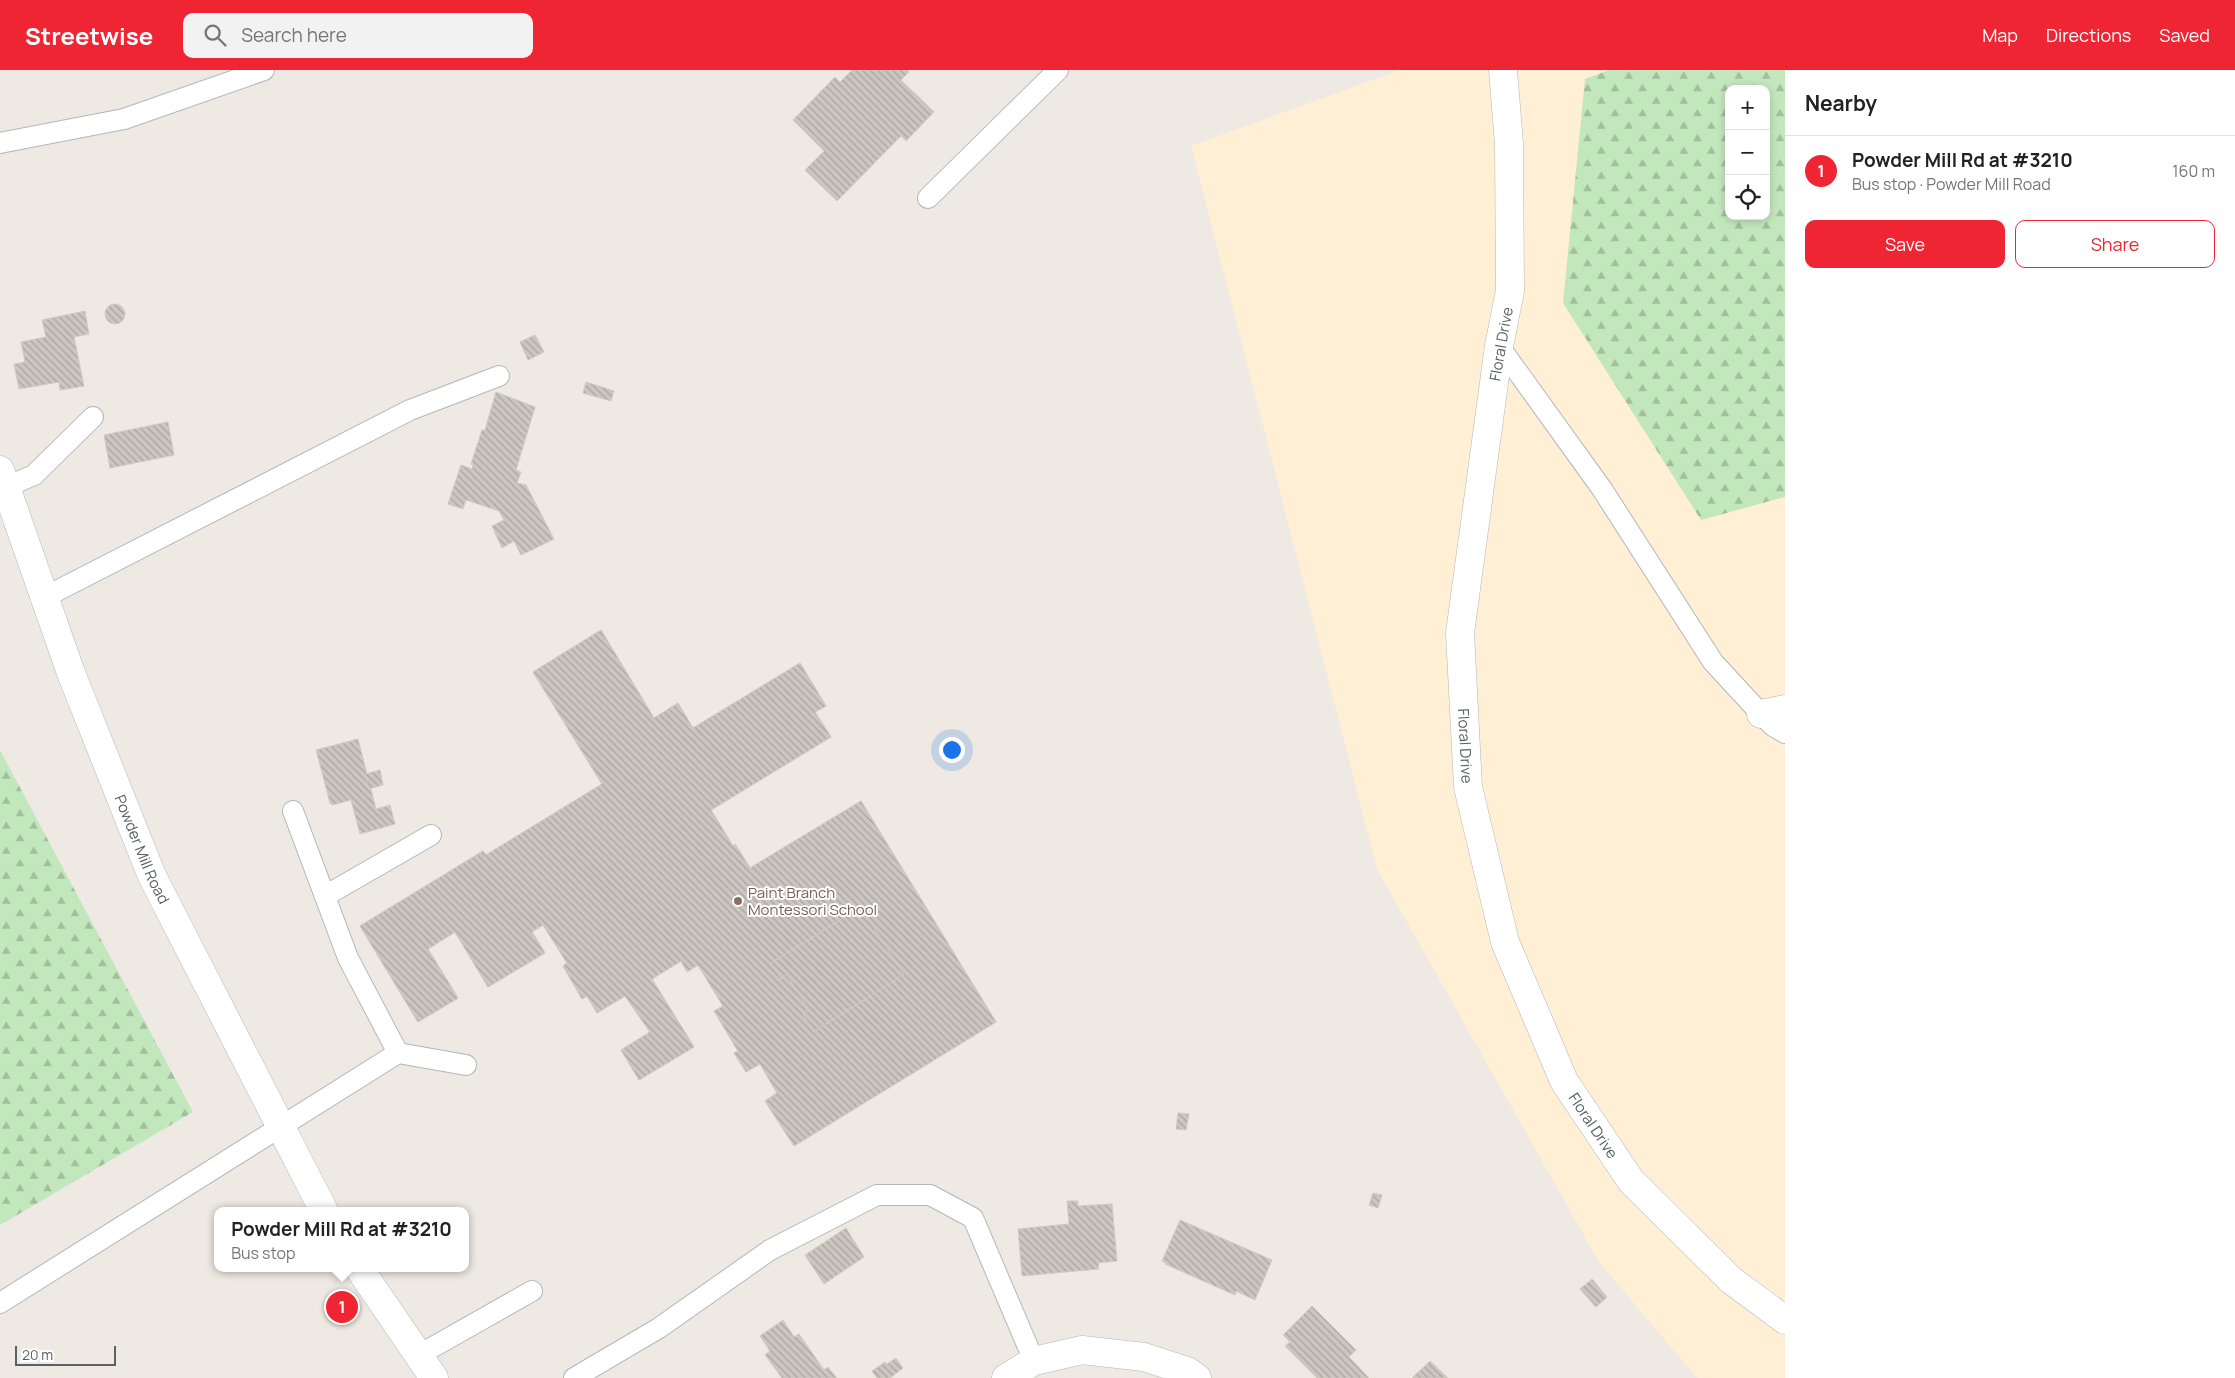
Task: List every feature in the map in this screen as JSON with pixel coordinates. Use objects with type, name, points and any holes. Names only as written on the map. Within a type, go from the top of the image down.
[{"type":"street","name":"Floral Drive","points":[[1504,70],[1509,144],[1510,291],[1499,346],[1460,633],[1468,787],[1505,942],[1564,1081],[1632,1181],[1731,1280],[1785,1320]]},
{"type":"street","name":"Powder Mill Road","points":[[3,479],[71,673],[152,876],[322,1207]]},
{"type":"street","points":[[361,1272],[434,1378]]},
{"type":"street","points":[[1006,1378],[1034,1362],[1082,1350],[1144,1357],[1187,1370],[1197,1378]]},
{"type":"lane","points":[[0,143],[124,119],[264,70]]},
{"type":"lane","points":[[928,198],[1058,70]]},
{"type":"lane","points":[[1499,346],[1602,489],[1713,662],[1773,711],[1773,726],[1785,733]]},
{"type":"lane","points":[[45,597],[410,410],[499,376]]},
{"type":"lane","points":[[3,479],[34,475],[93,417]]},
{"type":"lane","points":[[293,811],[348,958],[398,1053]]},
{"type":"lane","points":[[324,896],[431,835]]},
{"type":"lane","points":[[0,1303],[398,1053],[466,1065]]},
{"type":"lane","points":[[574,1378],[659,1328],[770,1250],[877,1196],[930,1195],[973,1218],[1034,1362]]},
{"type":"lane","points":[[419,1355],[532,1291]]},
{"type":"shaded area","points":[[1400,70],[1785,70],[1785,1378],[1697,1378],[1599,1262],[1377,869],[1191,146]]},
{"type":"green space","points":[[1609,70],[1785,70],[1785,497],[1701,520],[1563,303],[1585,79]]},
{"type":"green space","points":[[0,750],[193,1112],[0,1225]]},
{"type":"building","points":[[852,70],[907,70],[909,72],[901,80],[934,112],[906,141],[901,136],[837,201],[805,170],[824,151],[793,120],[835,77],[840,82]]},
{"type":"building","points":[[115,304],[122,307],[125,314],[122,321],[115,324],[108,321],[105,314],[108,307]]},
{"type":"building","points":[[85,311],[89,334],[74,337],[84,386],[60,390],[59,382],[19,389],[14,364],[25,362],[21,342],[46,337],[42,320]]},
{"type":"building","points":[[535,335],[544,352],[528,360],[520,342]]},
{"type":"building","points":[[586,382],[614,391],[611,401],[583,393]]},
{"type":"building","points":[[496,392],[535,407],[516,470],[521,472],[517,483],[526,485],[554,539],[521,555],[514,541],[502,548],[492,526],[504,520],[499,511],[466,500],[463,509],[448,504],[461,465],[472,469],[473,465],[471,464],[482,430],[485,430]]},
{"type":"building","points":[[168,422],[174,455],[110,468],[104,435]]},
{"type":"building","points":[[601,630],[654,718],[678,703],[693,728],[800,663],[826,706],[815,712],[831,737],[711,810],[733,846],[735,844],[750,868],[861,801],[996,1022],[794,1146],[765,1101],[777,1093],[760,1064],[746,1072],[734,1053],[738,1051],[714,1011],[723,1006],[698,965],[687,972],[681,961],[652,979],[694,1047],[639,1080],[621,1050],[650,1032],[625,996],[597,1013],[587,996],[582,999],[563,966],[567,963],[543,925],[532,932],[545,953],[488,987],[455,932],[428,949],[458,998],[418,1022],[360,926],[483,851],[486,855],[602,784],[533,672]],"holes":[[[643,851],[663,883],[575,935],[556,903]],[[861,907],[904,975],[813,1032],[803,1014],[809,1010],[787,974],[781,979],[771,963]]]},
{"type":"building","points":[[601,630],[654,718],[678,703],[693,728],[800,663],[826,706],[815,712],[831,737],[711,810],[733,846],[735,844],[750,868],[861,801],[996,1022],[794,1146],[765,1101],[777,1093],[760,1064],[746,1072],[734,1053],[738,1051],[714,1011],[723,1006],[698,965],[687,972],[681,961],[652,979],[694,1047],[639,1080],[621,1050],[650,1032],[625,996],[597,1013],[587,996],[582,999],[563,966],[567,963],[543,925],[532,932],[545,953],[488,987],[455,932],[428,949],[458,998],[418,1022],[360,926],[483,851],[486,855],[602,784],[533,672]]},
{"type":"building","points":[[358,739],[376,809],[390,805],[395,824],[360,834],[351,800],[332,805],[330,803],[316,750]]},
{"type":"building","points":[[380,770],[383,785],[368,789],[365,774]]},
{"type":"building","points":[[861,907],[904,975],[813,1032],[803,1014],[809,1010],[787,974],[781,979],[771,963]]},
{"type":"building","points":[[1178,1113],[1189,1114],[1186,1130],[1176,1129]]},
{"type":"building","points":[[1373,1193],[1382,1195],[1378,1208],[1369,1205]]},
{"type":"building","points":[[1067,1201],[1078,1201],[1078,1206],[1112,1204],[1117,1261],[1098,1263],[1099,1269],[1022,1276],[1018,1229],[1069,1224]]},
{"type":"building","points":[[1180,1220],[1272,1260],[1255,1300],[1236,1291],[1235,1295],[1162,1261]]},
{"type":"building","points":[[846,1228],[864,1257],[824,1284],[805,1255]]},
{"type":"building","points":[[1592,1279],[1607,1297],[1596,1307],[1580,1289]]},
{"type":"building","points":[[1312,1306],[1356,1350],[1349,1357],[1369,1378],[1317,1378],[1285,1346],[1290,1342],[1283,1335]]},
{"type":"building","points":[[783,1320],[794,1337],[799,1334],[824,1370],[828,1367],[837,1378],[782,1378],[765,1355],[770,1351],[760,1336]]},
{"type":"building","points":[[896,1358],[903,1368],[890,1378],[877,1378],[872,1371],[885,1362],[887,1364]]},
{"type":"building","points":[[1430,1361],[1448,1378],[1412,1378]]},
{"type":"place","name":"Paint Branch Montessori School","points":[[738,901]]},
{"type":"place","name":"Powder Mill Rd at #3210","points":[[342,1307]]}]
